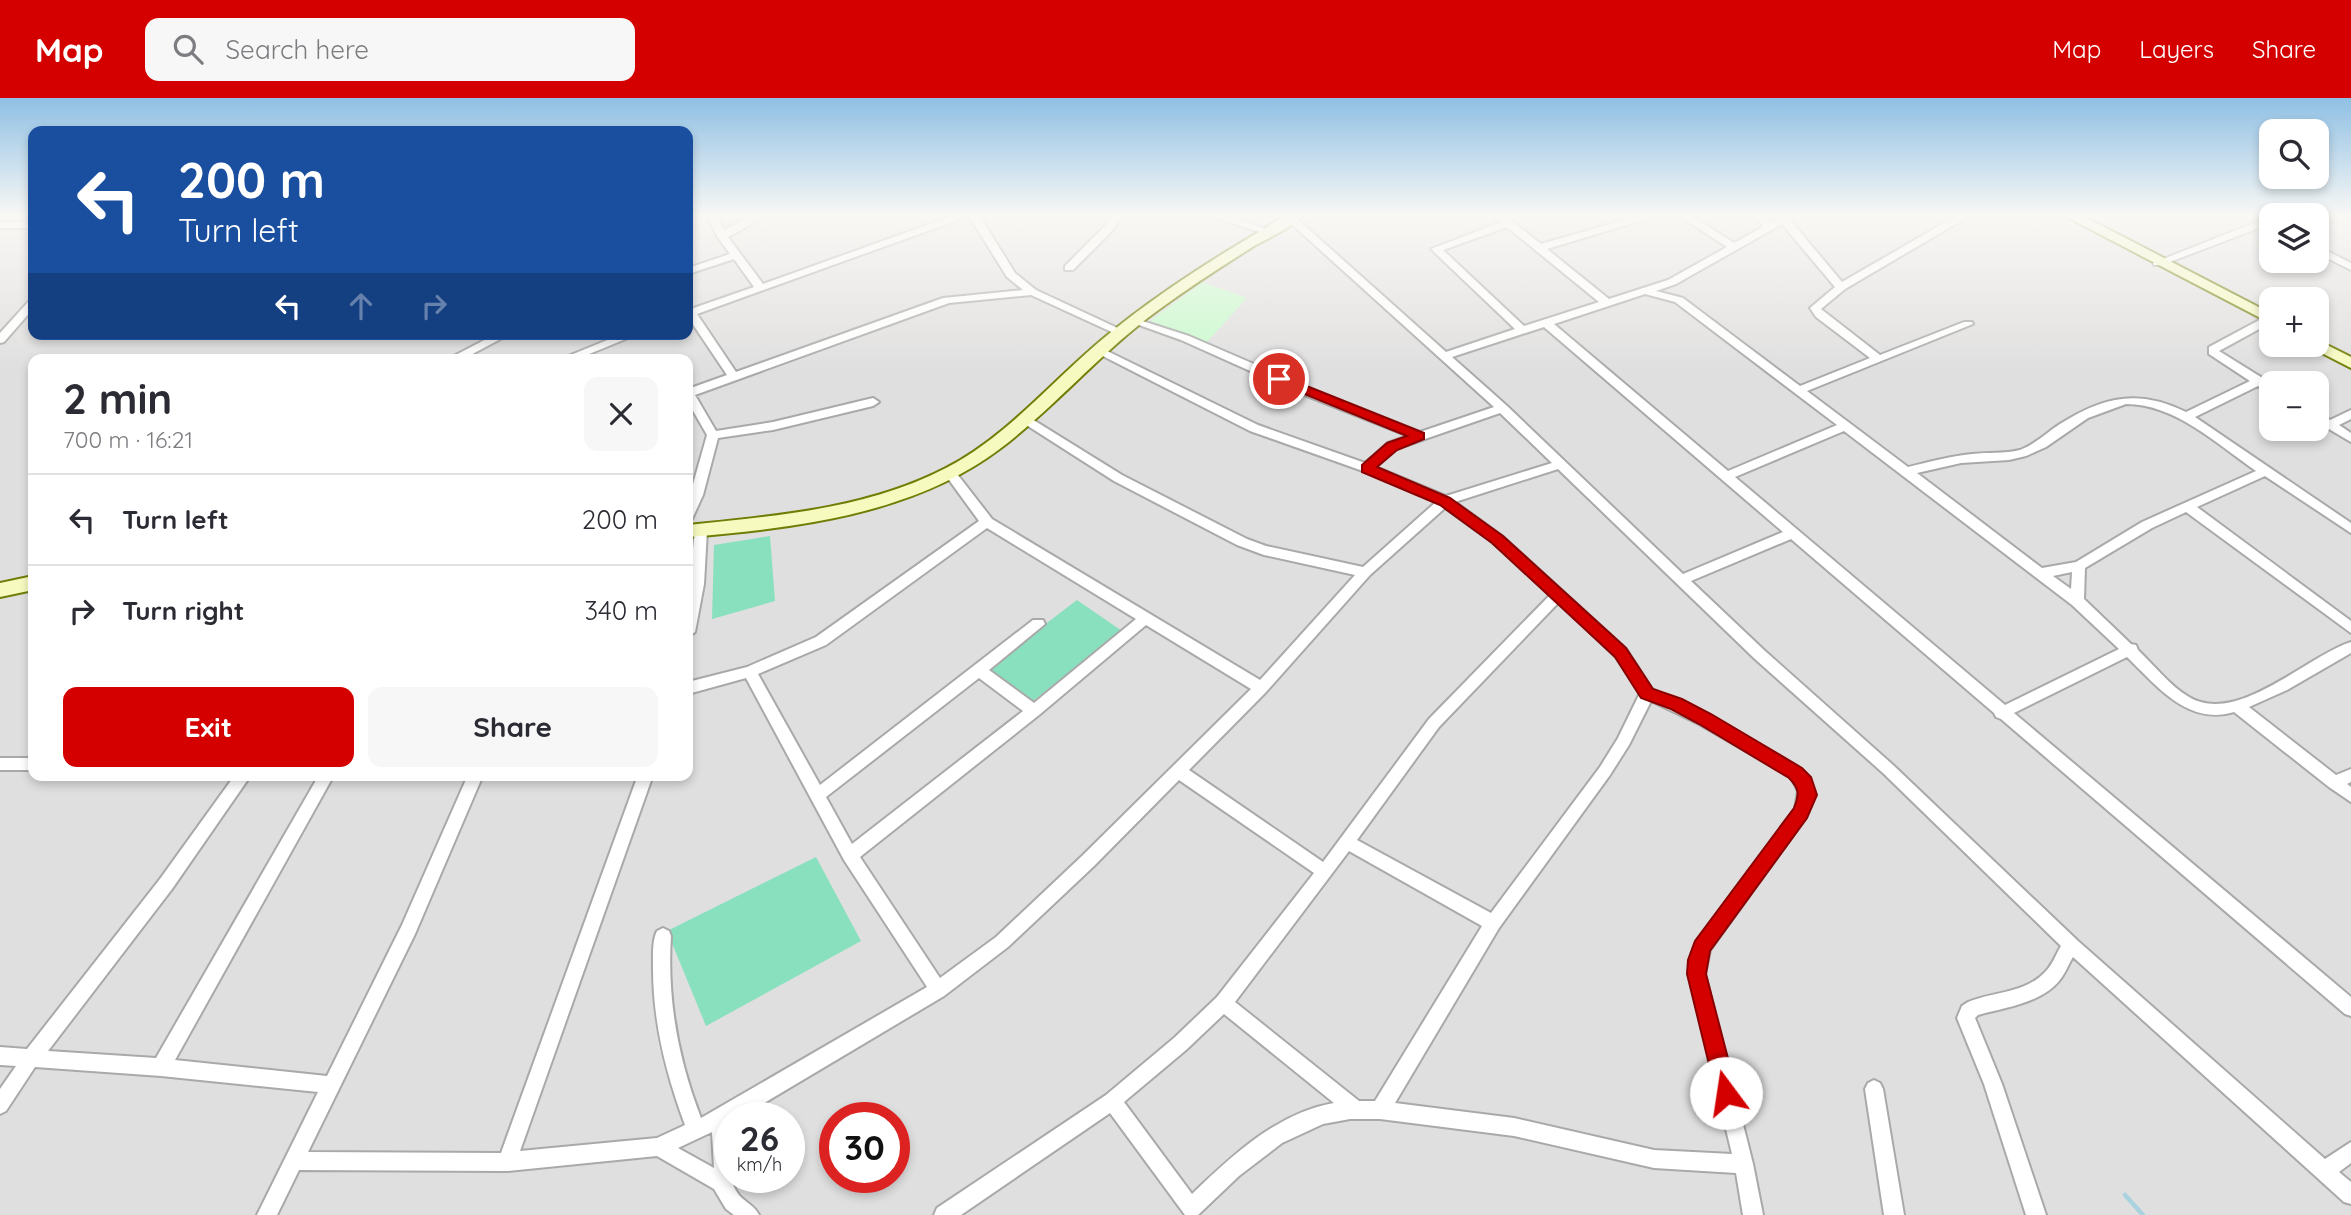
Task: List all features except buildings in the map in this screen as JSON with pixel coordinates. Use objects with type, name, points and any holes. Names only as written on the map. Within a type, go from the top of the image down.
[{"type":"street","points":[[745,267],[761,289]]},
{"type":"street","points":[[693,313],[820,267]]},
{"type":"street","points":[[1006,267],[1011,275],[1032,292],[1119,332]]},
{"type":"street","points":[[693,605],[697,584],[694,531],[834,510],[912,488],[950,473],[980,455],[1133,321],[1216,267]]},
{"type":"street","points":[[1348,267],[1502,408],[1760,655],[1888,769],[2072,946],[2351,1195]]},
{"type":"street","points":[[1455,267],[1523,331]]},
{"type":"street","points":[[1562,267],[1606,303]]},
{"type":"street","points":[[1444,356],[1672,282],[1700,267]]},
{"type":"street","points":[[1826,267],[1841,287]]},
{"type":"street","points":[[1876,267],[1841,287],[1815,308],[1820,316],[1877,358]]},
{"type":"street","points":[[2166,267],[2259,314]]},
{"type":"street","points":[[990,294],[1011,275]]},
{"type":"street","points":[[1672,282],[1679,300]]},
{"type":"street","points":[[1645,291],[1679,300],[1799,390],[2077,601],[2131,649],[2182,700],[2197,708],[2213,710],[2238,707],[2351,647]]},
{"type":"street","points":[[693,391],[930,304],[990,294],[1032,292]]},
{"type":"street","points":[[0,341],[28,311]]},
{"type":"street","points":[[693,320],[733,375]]},
{"type":"street","points":[[1133,321],[1185,338],[1303,390],[1419,436]]},
{"type":"street","points":[[1546,323],[2351,1009]]},
{"type":"street","points":[[1799,390],[1968,324]]},
{"type":"street","points":[[2258,382],[2213,352],[2213,349],[2259,326]]},
{"type":"street","points":[[463,354],[493,340]]},
{"type":"street","points":[[579,354],[617,340]]},
{"type":"street","points":[[1097,350],[1254,428],[1367,468],[1445,501],[1497,539],[1559,594],[1621,653],[1647,693],[1677,704],[1705,719],[1796,773],[1804,782],[1808,795],[1801,812],[1702,947],[1697,960],[1697,974],[1744,1164],[1753,1215]]},
{"type":"street","points":[[2329,351],[2351,363]]},
{"type":"street","points":[[2186,417],[2258,382]]},
{"type":"street","points":[[693,401],[713,435]]},
{"type":"street","points":[[1906,472],[1969,458],[2020,454],[2046,444],[2067,425],[2117,402],[2152,401],[2186,417],[2351,529]]},
{"type":"street","points":[[713,435],[773,426],[873,402]]},
{"type":"street","points":[[1367,468],[1392,446],[1502,408]]},
{"type":"street","points":[[2330,425],[2351,414]]},
{"type":"street","points":[[1023,419],[1118,478],[1242,542],[1264,550],[1365,572]]},
{"type":"street","points":[[2330,425],[2351,438]]},
{"type":"street","points":[[1727,476],[1846,426]]},
{"type":"street","points":[[693,492],[713,435]]},
{"type":"street","points":[[749,1102],[938,990],[1002,942],[1261,688],[1365,572],[1445,501],[1561,464]]},
{"type":"street","points":[[2040,573],[2079,566],[2114,543],[2264,472]]},
{"type":"street","points":[[950,473],[987,522],[1261,688]]},
{"type":"street","points":[[2188,507],[2351,628]]},
{"type":"street","points":[[693,687],[750,672],[821,641],[987,522]]},
{"type":"street","points":[[1683,579],[1794,533]]},
{"type":"street","points":[[2077,601],[2079,566]]},
{"type":"street","points":[[0,590],[28,584]]},
{"type":"street","points":[[944,1215],[1112,1101],[1180,1044],[1223,1003],[1325,872],[1434,723],[1559,594]]},
{"type":"street","points":[[850,855],[1034,711],[1147,617]]},
{"type":"street","points":[[818,795],[1038,624]]},
{"type":"street","points":[[2001,713],[2131,649]]},
{"type":"street","points":[[978,670],[1034,711]]},
{"type":"street","points":[[750,672],[850,855],[938,990]]},
{"type":"street","points":[[1380,1110],[1493,923],[1605,771],[1624,741],[1647,693]]},
{"type":"street","points":[[2238,707],[2351,796]]},
{"type":"street","points":[[0,764],[28,764]]},
{"type":"street","points":[[1178,771],[1325,872]]},
{"type":"street","points":[[2334,783],[2351,775]]},
{"type":"street","points":[[0,1105],[31,1058],[166,884],[240,781]]},
{"type":"street","points":[[161,1067],[324,781]]},
{"type":"street","points":[[267,1215],[409,929],[474,781]]},
{"type":"street","points":[[507,1162],[644,781]]},
{"type":"street","points":[[1347,842],[1493,923]]},
{"type":"street","points":[[663,936],[659,982],[664,1021],[681,1091],[696,1130]]},
{"type":"street","points":[[2036,1215],[1993,1084],[1966,1018],[1968,1012],[1974,1008],[2021,994],[2048,981],[2055,974],[2064,952],[2072,946]]},
{"type":"street","points":[[1223,1003],[1354,1108]]},
{"type":"street","points":[[0,1056],[161,1067],[332,1085]]},
{"type":"street","points":[[1874,1089],[1894,1215]]},
{"type":"street","points":[[1112,1101],[1195,1211],[1268,1139],[1299,1122],[1354,1108],[1514,1127],[1666,1161],[1744,1164]]},
{"type":"street","points":[[295,1161],[507,1162],[658,1147],[714,1122]]},
{"type":"street","points":[[658,1147],[714,1178]]},
{"type":"street","points":[[2325,1171],[2351,1151]]},
{"type":"street","points":[[728,1193],[733,1202],[749,1215]]},
{"type":"shaded area","points":[[0,267],[28,267],[28,340],[693,340],[693,267],[2259,267],[2259,273],[2329,273],[2329,267],[2351,267],[2351,1215],[0,1215]]},
{"type":"green space","points":[[1203,282],[1247,298],[1206,343],[1150,321]]},
{"type":"green space","points":[[770,536],[775,601],[712,619],[714,545]]},
{"type":"green space","points":[[1077,600],[1122,631],[1028,705],[985,670]]},
{"type":"green space","points":[[816,857],[861,941],[706,1026],[667,931]]},
{"type":"waterway","points":[[2125,1195],[2143,1215]]},
{"type":"route","points":[[1279,379],[1419,436],[1392,446],[1367,468],[1445,501],[1497,539],[1600,631],[1621,653],[1647,693],[1677,704],[1705,719],[1796,773],[1804,782],[1808,795],[1801,812],[1702,947],[1697,960],[1697,974],[1726,1093]]}]
